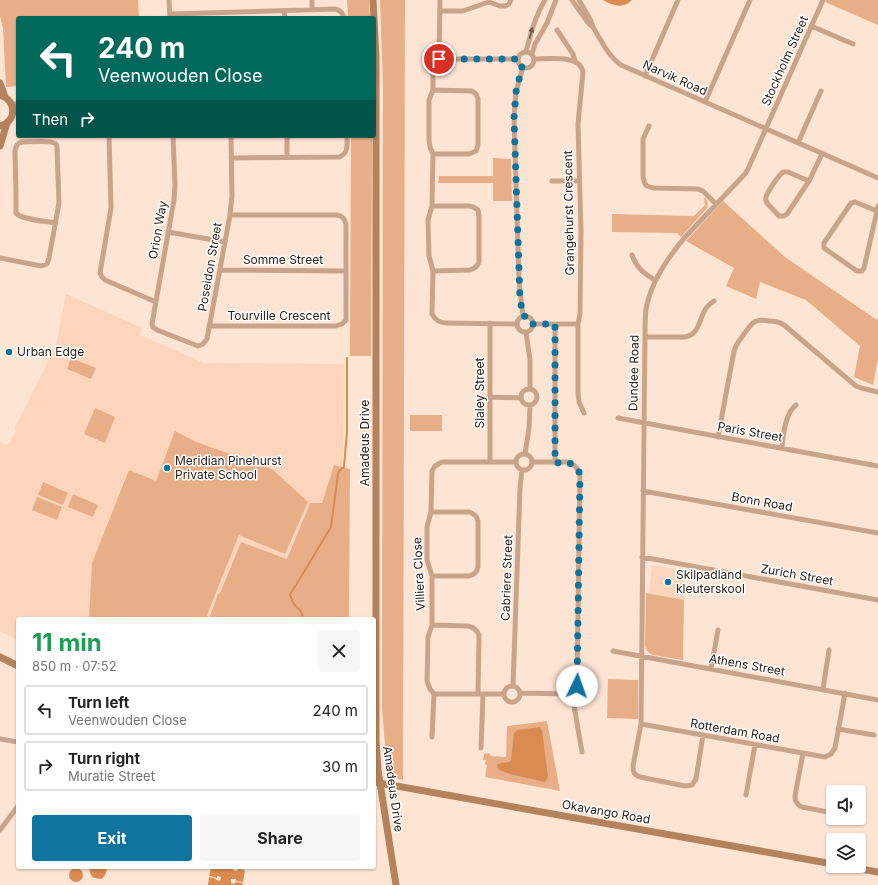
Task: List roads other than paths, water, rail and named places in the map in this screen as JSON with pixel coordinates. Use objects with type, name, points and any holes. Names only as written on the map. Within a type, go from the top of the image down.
[{"type":"street","points":[[169,0],[170,16],[227,15],[337,9],[342,12],[343,16]]},
{"type":"street","points":[[312,0],[312,10]]},
{"type":"street","name":"Amadeus Drive","points":[[373,0],[374,16]]},
{"type":"street","points":[[440,0],[439,59],[433,70],[433,90],[429,100],[429,144],[433,154],[432,206],[428,220],[429,256],[433,271],[432,314],[435,318],[447,324],[516,324]]},
{"type":"street","points":[[440,11],[463,11],[489,1],[503,6],[508,4],[511,0]]},
{"type":"street","points":[[526,51],[533,25],[545,0]]},
{"type":"street","points":[[522,67],[526,68],[531,66],[534,62],[533,57],[535,44],[548,23],[556,0]]},
{"type":"street","name":"Narvik Road","points":[[572,0],[588,24],[593,27]]},
{"type":"street","name":"Narvik Road","points":[[579,0],[592,21],[593,27],[611,55],[616,62],[621,65],[878,178]]},
{"type":"street","points":[[645,76],[678,0]]},
{"type":"street","points":[[705,102],[750,0]]},
{"type":"street","name":"Stockholm Street","points":[[766,129],[823,0]]},
{"type":"street","points":[[541,8],[551,11]]},
{"type":"street","points":[[284,11],[285,16]]},
{"type":"street","points":[[811,26],[853,44]]},
{"type":"street","name":"Grangehurst Crescent","points":[[556,30],[573,54],[575,61],[581,65],[583,72],[578,124],[581,258],[580,314],[578,324],[578,393],[579,402],[584,414]]},
{"type":"street","points":[[526,51],[533,57],[575,61]]},
{"type":"street","points":[[523,316],[519,281],[514,118],[516,92],[522,67],[519,64],[518,59],[522,52],[526,51]]},
{"type":"street","points":[[439,59],[518,59]]},
{"type":"street","points":[[0,83],[3,96],[15,104],[13,114],[6,123],[0,146]]},
{"type":"street","points":[[433,90],[472,90],[478,99],[478,145],[476,151],[469,154],[433,154]]},
{"type":"street","points":[[798,143],[821,92]]},
{"type":"street","points":[[6,123],[16,117]]},
{"type":"street","points":[[649,126],[643,139],[643,177],[645,184],[653,188],[696,188],[703,191],[716,204]]},
{"type":"street","name":"Dundee Road","points":[[641,656],[646,308],[655,280],[663,266],[679,243],[747,171],[766,129]]},
{"type":"street","points":[[109,138],[111,208],[100,273],[105,280],[156,302]]},
{"type":"street","name":"Orion Way","points":[[153,326],[152,321],[174,193],[173,138]]},
{"type":"street","name":"Poseidon Street","points":[[153,326],[157,330],[198,346],[202,345],[206,341],[230,215],[232,196],[231,138]]},
{"type":"street","points":[[287,138],[287,157]]},
{"type":"street","points":[[232,158],[341,156],[346,151],[347,138]]},
{"type":"street","name":"Amadeus Drive","points":[[375,617],[376,138]]},
{"type":"street","points":[[0,258],[41,266],[45,265],[49,260],[56,223],[59,203],[57,146],[55,143],[51,142],[20,143],[17,145],[15,151],[16,213],[25,218],[56,223]]},
{"type":"street","points":[[809,181],[788,172],[783,172],[766,195],[766,201],[777,214],[784,216],[789,212],[809,181],[822,154]]},
{"type":"street","points":[[552,181],[579,181]]},
{"type":"street","points":[[855,202],[877,208],[864,268],[862,270],[857,271],[824,248],[825,242],[851,203],[855,202]]},
{"type":"street","points":[[432,206],[471,206],[478,210],[480,216],[477,266],[470,270],[433,271]]},
{"type":"street","name":"Tourville Crescent","points":[[209,326],[339,326],[346,320],[345,219],[338,215],[230,215]]},
{"type":"street","points":[[168,232],[225,242]]},
{"type":"street","points":[[632,254],[638,267],[655,280]]},
{"type":"street","name":"Somme Street","points":[[220,270],[346,271]]},
{"type":"street","points":[[645,337],[690,336],[696,331],[705,309],[714,301]]},
{"type":"street","points":[[516,324],[519,318],[523,316],[529,317],[533,324]]},
{"type":"street","points":[[718,437],[734,351],[738,342],[751,324],[758,320],[782,324],[856,386],[878,392]]},
{"type":"street","name":"Slaley Street","points":[[490,323],[490,462]]},
{"type":"street","points":[[516,324],[520,331],[526,332],[532,328],[533,324]]},
{"type":"street","points":[[533,324],[578,324]]},
{"type":"street","points":[[555,324],[555,463]]},
{"type":"street","points":[[526,332],[530,360],[530,389]]},
{"type":"street","points":[[521,398],[522,394],[530,389]]},
{"type":"street","points":[[530,389],[536,392],[538,397],[536,402],[530,406]]},
{"type":"street","points":[[490,397],[521,398]]},
{"type":"street","points":[[521,398],[524,404],[530,406]]},
{"type":"street","points":[[782,448],[788,417],[790,411],[796,405]]},
{"type":"street","points":[[525,454],[529,428],[530,406]]},
{"type":"street","name":"Paris Street","points":[[618,418],[878,466]]},
{"type":"street","points":[[525,454],[530,457],[532,464],[529,469],[525,471],[518,468],[515,462],[519,455],[525,454]]},
{"type":"street","name":"Villiera Close","points":[[432,737],[434,694],[430,690],[427,681],[428,637],[432,625],[432,576],[427,560],[427,527],[431,512],[432,475],[434,468],[437,464],[442,462],[515,462]]},
{"type":"street","points":[[532,462],[567,462],[575,466],[580,474],[577,686],[572,694],[582,752]]},
{"type":"street","name":"Cabriere Street","points":[[513,686],[520,488],[522,470]]},
{"type":"street","name":"Bonn Road","points":[[643,491],[878,534]]},
{"type":"street","points":[[431,512],[470,512],[476,516],[478,521],[478,567],[476,572],[469,576],[432,576]]},
{"type":"street","name":"Zurich Street","points":[[642,557],[878,600]]},
{"type":"street","points":[[432,625],[468,626],[477,631],[479,635],[478,694]]},
{"type":"street","points":[[711,669],[718,630]]},
{"type":"street","points":[[823,689],[829,650]]},
{"type":"street","name":"Athens Street","points":[[613,651],[878,700]]},
{"type":"street","points":[[641,656],[641,724],[633,769],[635,775],[685,786],[692,785],[696,779],[704,735]]},
{"type":"street","points":[[0,657],[16,665]]},
{"type":"street","points":[[509,686],[518,688],[520,694],[519,698],[513,702],[507,700],[504,694],[509,686]]},
{"type":"street","name":"Rotterdam Road","points":[[641,724],[823,757],[830,755],[834,750],[845,693]]},
{"type":"street","points":[[434,694],[504,694]]},
{"type":"street","points":[[520,694],[572,694]]},
{"type":"street","points":[[481,748],[484,695]]},
{"type":"street","points":[[838,730],[874,735]]},
{"type":"street","points":[[0,739],[16,742]]},
{"type":"street","points":[[746,794],[755,744]]},
{"type":"street","points":[[803,753],[795,796],[796,802],[802,807],[826,812]]},
{"type":"street","name":"Amadeus Drive","points":[[376,770],[396,885]]},
{"type":"street","name":"Okavango Road","points":[[377,782],[826,863]]},
{"type":"street","points":[[0,830],[16,809]]},
{"type":"street","points":[[866,870],[878,872]]},
{"type":"waterway","points":[[303,617],[299,609],[293,603],[290,594],[331,527],[338,474],[344,467],[347,431],[347,358]]},
{"type":"place","name":"Urban Edge","points":[[9,352]]},
{"type":"place","name":"Meridian Pinehurst Private School","points":[[167,468]]},
{"type":"place","name":"Skilpadland kleuterskool","points":[[668,582]]}]
